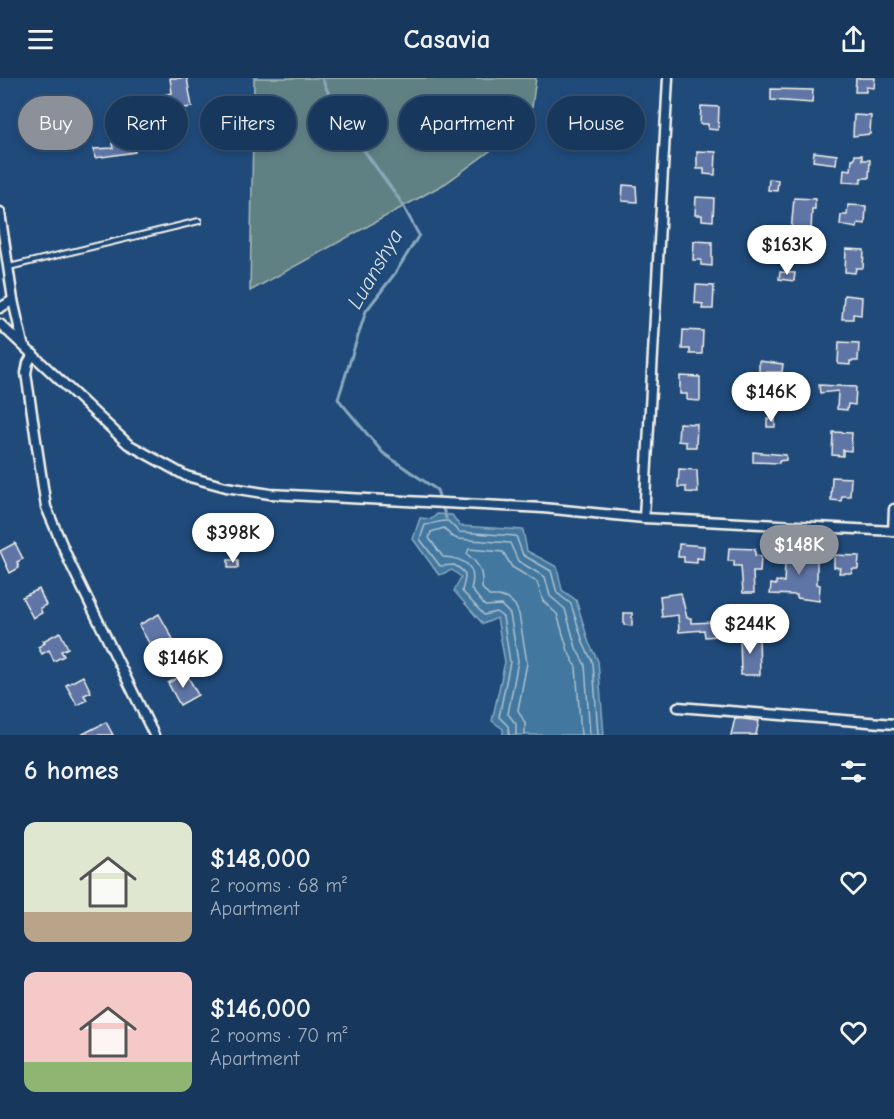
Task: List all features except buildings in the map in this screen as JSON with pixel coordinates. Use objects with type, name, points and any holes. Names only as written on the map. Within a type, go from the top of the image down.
[{"type":"street","points":[[644,518],[668,78]]},
{"type":"street","points":[[0,212],[13,300],[23,344]]},
{"type":"street","points":[[0,309],[13,300]]},
{"type":"street","points":[[0,324],[128,444],[186,476],[226,487],[270,494],[543,508],[644,518],[893,531],[894,509]]},
{"type":"street","points":[[33,354],[26,373],[46,507],[70,563],[154,735]]},
{"type":"street","points":[[678,707],[894,724]]},
{"type":"lane","points":[[8,267],[199,220]]},
{"type":"green space","points":[[254,78],[536,78],[534,96],[399,96],[399,150],[491,150],[446,183],[250,291],[253,150],[296,150],[296,96],[254,96]]},
{"type":"water","points":[[437,514],[452,515],[460,526],[523,530],[527,551],[557,567],[562,590],[576,600],[589,643],[598,661],[604,735],[503,735],[503,729],[492,721],[505,662],[497,618],[483,624],[454,591],[461,577],[452,570],[439,575],[413,539],[420,518],[432,519]]},
{"type":"waterway","name":"Luanshya","points":[[322,78],[337,110],[399,199],[419,235],[396,272],[366,311],[338,399],[383,453],[437,490],[446,518]]}]
